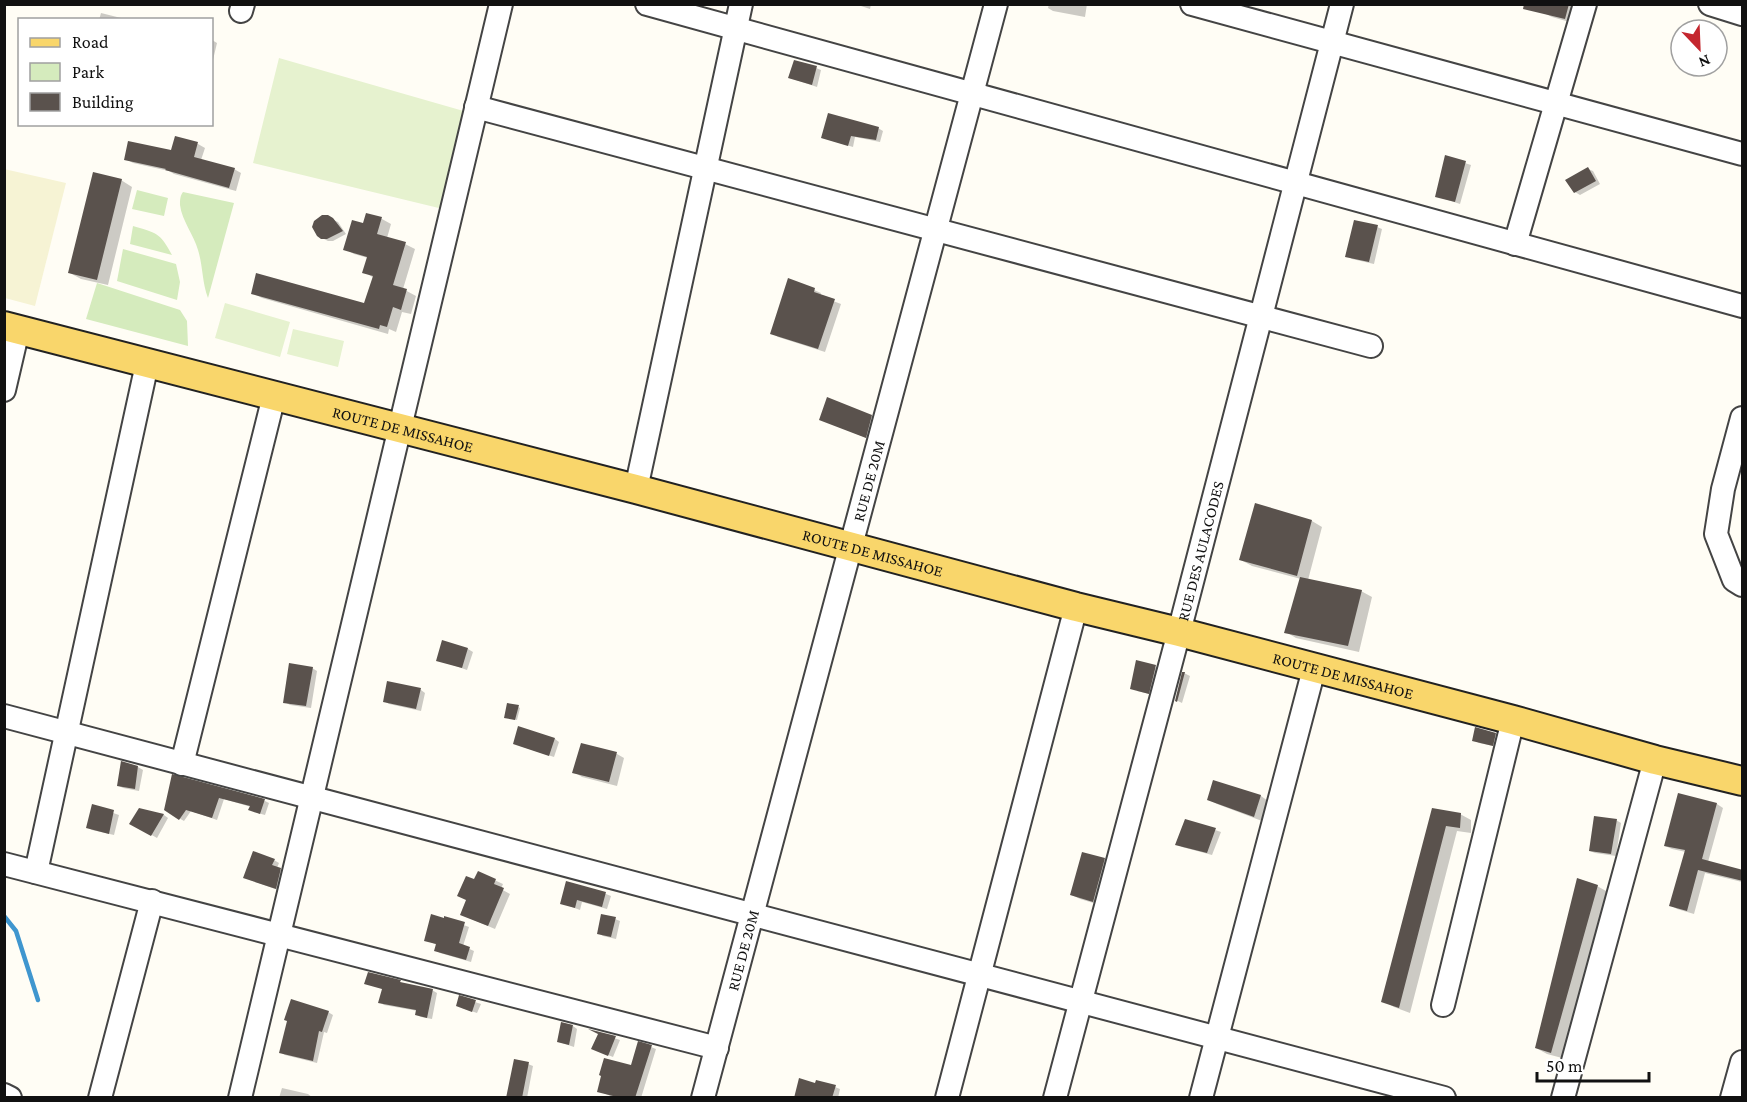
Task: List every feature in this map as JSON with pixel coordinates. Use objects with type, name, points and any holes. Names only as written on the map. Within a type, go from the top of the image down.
[{"type":"main road","name":"ROUTE DE MISSAHOE","points":[[11,328],[636,489],[1513,720],[1655,760],[1743,781]]},
{"type":"street","points":[[240,1098],[501,4]]},
{"type":"street","points":[[647,4],[1743,306]]},
{"type":"street","points":[[636,489],[741,4]]},
{"type":"street","name":"RUE DE 20M","points":[[704,1098],[996,4]]},
{"type":"street","points":[[1192,4],[1743,154]]},
{"type":"street","name":"RUE DES AULACODES","points":[[1055,1098],[1342,4]]},
{"type":"street","points":[[1515,244],[1585,4]]},
{"type":"street","points":[[1710,4],[1743,14]]},
{"type":"street","points":[[476,107],[1371,346]]},
{"type":"street","points":[[4,390],[11,328]]},
{"type":"street","points":[[36,872],[147,363]]},
{"type":"street","points":[[182,764],[274,396]]},
{"type":"street","points":[[1743,418],[1724,489],[1716,534],[1734,580],[1743,585]]},
{"type":"street","points":[[947,1098],[1076,606]]},
{"type":"street","points":[[1201,1098],[1314,669]]},
{"type":"street","points":[[4,716],[1218,1037],[1416,1094],[1444,1098]]},
{"type":"street","points":[[1443,1005],[1513,720]]},
{"type":"street","points":[[1563,1098],[1655,760]]},
{"type":"street","points":[[4,864],[717,1048]]},
{"type":"street","points":[[100,1098],[152,901]]},
{"type":"street","points":[[1732,1098],[1743,1062]]},
{"type":"shaded area","points":[[4,169],[66,183],[35,306],[5,298]]},
{"type":"green space","points":[[279,58],[474,114],[447,210],[253,163]]},
{"type":"green space","points":[[137,190],[168,198],[164,216],[132,209]]},
{"type":"green space","points":[[183,192],[234,203],[208,298],[198,250],[181,211],[180,200]]},
{"type":"green space","points":[[133,226],[157,234],[172,255],[130,244]]},
{"type":"green space","points":[[123,249],[176,264],[180,282],[177,300],[117,281]]},
{"type":"green space","points":[[97,283],[180,310],[187,321],[188,346],[86,319]]},
{"type":"green space","points":[[225,303],[290,322],[280,357],[215,338]]},
{"type":"green space","points":[[293,329],[344,341],[338,367],[287,354]]},
{"type":"building","points":[[1524,4],[1569,4],[1565,19],[1523,9]]},
{"type":"building","points":[[794,60],[817,66],[812,85],[788,78]]},
{"type":"building","points":[[828,113],[879,127],[876,140],[851,136],[848,146],[821,138]]},
{"type":"building","points":[[175,136],[198,142],[194,157],[235,168],[229,188],[166,169],[124,160],[128,141],[171,150]]},
{"type":"building","points":[[1445,155],[1466,161],[1455,202],[1435,197]]},
{"type":"building","points":[[1588,167],[1596,181],[1574,193],[1565,180]]},
{"type":"building","points":[[93,172],[122,179],[97,280],[68,273]]},
{"type":"building","points":[[366,213],[382,217],[377,234],[406,242],[393,285],[407,289],[401,310],[393,307],[387,327],[380,325],[379,329],[251,294],[256,273],[364,303],[373,276],[362,273],[367,257],[343,250],[352,220],[363,223]]},
{"type":"building","points":[[322,215],[333,218],[343,231],[327,239],[317,236],[312,227],[314,221]]},
{"type":"building","points":[[1354,220],[1378,225],[1369,262],[1345,257]]},
{"type":"building","points":[[788,278],[815,288],[814,292],[835,299],[818,349],[770,334]]},
{"type":"building","points":[[827,397],[872,415],[866,438],[819,420]]},
{"type":"building","points":[[1255,503],[1312,520],[1297,576],[1239,560]]},
{"type":"building","points":[[1300,577],[1362,590],[1348,646],[1284,633]]},
{"type":"building","points":[[442,640],[468,648],[462,668],[436,661]]},
{"type":"building","points":[[1136,660],[1156,665],[1149,694],[1130,689]]},
{"type":"building","points":[[289,663],[313,667],[306,706],[283,703]]},
{"type":"building","points":[[1182,672],[1185,672],[1177,702],[1175,701]]},
{"type":"building","points":[[387,681],[421,688],[416,709],[383,702]]},
{"type":"building","points":[[507,703],[519,705],[515,720],[504,718]]},
{"type":"building","points":[[518,726],[555,738],[549,756],[513,744]]},
{"type":"building","points":[[1475,727],[1496,733],[1493,746],[1472,741]]},
{"type":"building","points":[[581,743],[617,752],[609,782],[572,773]]},
{"type":"building","points":[[121,761],[138,766],[135,789],[117,786]]},
{"type":"building","points":[[172,774],[265,799],[260,814],[248,810],[250,806],[219,798],[212,818],[186,810],[179,820],[164,810]]},
{"type":"building","points":[[1213,780],[1261,795],[1254,817],[1207,800]]},
{"type":"building","points":[[1678,793],[1717,803],[1702,859],[1743,870],[1743,881],[1698,870],[1687,911],[1669,906],[1685,850],[1664,846]]},
{"type":"building","points":[[92,804],[114,810],[109,834],[86,828]]},
{"type":"building","points":[[139,808],[164,814],[151,836],[129,824]]},
{"type":"building","points":[[1432,808],[1461,813],[1460,828],[1446,826],[1399,1008],[1381,1002]]},
{"type":"building","points":[[1594,816],[1617,819],[1611,854],[1589,851]]},
{"type":"building","points":[[1185,819],[1216,828],[1207,853],[1175,845]]},
{"type":"building","points":[[253,851],[275,859],[272,865],[281,868],[276,889],[243,878]]},
{"type":"building","points":[[1082,852],[1105,858],[1093,902],[1070,895]]},
{"type":"building","points":[[478,871],[496,879],[494,884],[504,888],[488,926],[460,915],[466,900],[457,896],[466,876],[474,879]]},
{"type":"building","points":[[1577,878],[1598,885],[1551,1053],[1535,1048]]},
{"type":"building","points":[[566,881],[606,892],[602,907],[577,900],[575,908],[560,904]]},
{"type":"building","points":[[431,914],[465,922],[459,943],[470,947],[466,960],[434,951],[436,944],[424,941]]},
{"type":"building","points":[[601,914],[616,917],[611,937],[597,934]]},
{"type":"building","points":[[368,972],[433,989],[427,1018],[415,1015],[416,1010],[378,1003],[382,989],[364,984]]},
{"type":"building","points":[[459,995],[476,1000],[472,1012],[456,1006]]},
{"type":"building","points":[[291,999],[329,1011],[322,1032],[319,1031],[313,1061],[279,1053],[287,1021],[284,1020]]},
{"type":"building","points":[[561,1022],[573,1025],[569,1045],[557,1042]]},
{"type":"building","points":[[588,1029],[616,1036],[608,1056],[591,1049],[598,1034]]},
{"type":"building","points":[[638,1041],[652,1045],[635,1098],[621,1098],[597,1092],[604,1058],[631,1065]]},
{"type":"building","points":[[514,1059],[529,1062],[522,1098],[506,1098]]},
{"type":"building","points":[[799,1078],[815,1083],[816,1080],[836,1085],[832,1098],[794,1098]]},
{"type":"waterway","points":[[4,916],[16,931],[38,1000]]}]
